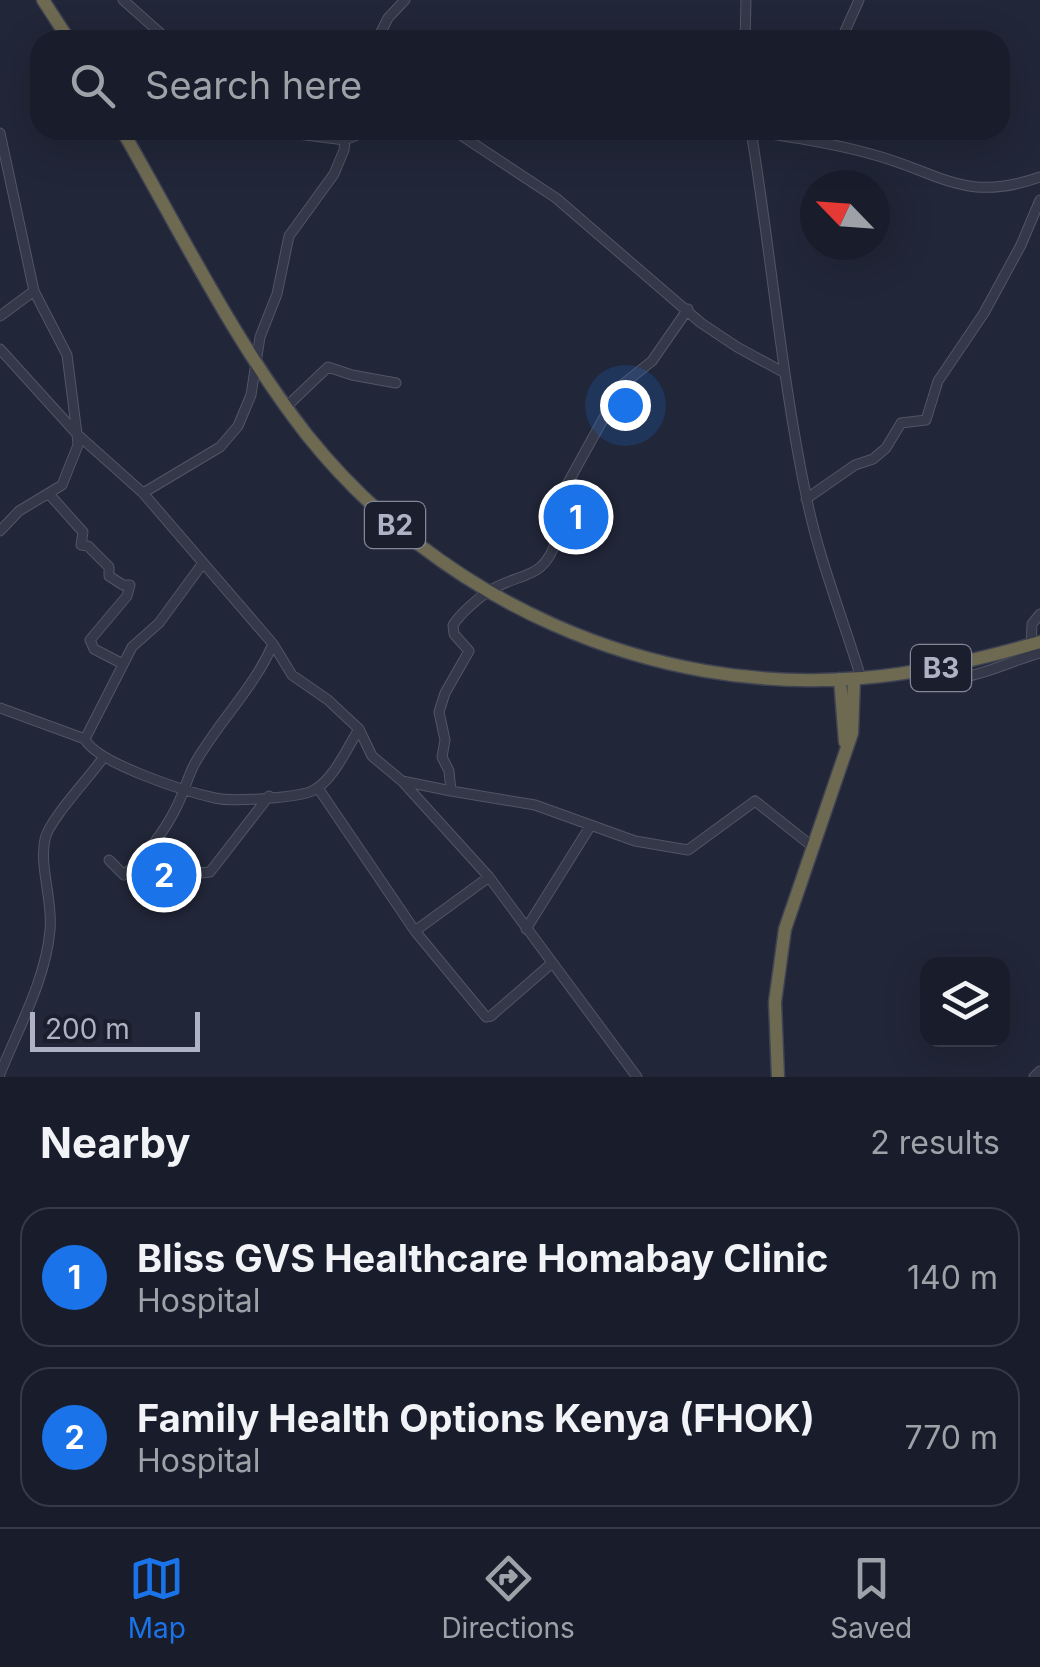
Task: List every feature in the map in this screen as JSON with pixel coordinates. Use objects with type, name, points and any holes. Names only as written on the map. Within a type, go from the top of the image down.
[{"type":"highway","points":[[43,0],[62,30]]},
{"type":"highway","name":"B2","points":[[128,140],[258,366],[286,406],[333,464],[420,546],[488,592],[592,641],[676,666],[778,679],[852,679]]},
{"type":"highway","name":"B3","points":[[852,679],[920,671],[1036,649]]},
{"type":"highway","points":[[778,1077],[776,1002],[780,960],[786,929],[852,733],[852,679]]},
{"type":"street","points":[[123,0],[157,30]]},
{"type":"street","points":[[746,0],[746,30]]},
{"type":"street","points":[[846,30],[859,0]]},
{"type":"street","points":[[382,30],[399,2]]},
{"type":"street","points":[[0,134],[34,290],[67,354],[78,445],[62,485],[20,511],[0,532]]},
{"type":"street","points":[[143,492],[224,444],[245,411],[258,366],[260,337],[276,294],[289,236],[334,174],[345,140]]},
{"type":"street","points":[[468,140],[556,198],[700,323],[783,372]]},
{"type":"street","points":[[751,140],[767,228],[783,372],[806,499],[852,679]]},
{"type":"street","points":[[819,140],[976,189],[1009,186],[1040,177]]},
{"type":"street","points":[[806,499],[855,465],[873,459],[886,448],[901,423],[926,420],[938,381],[984,313],[1040,200]]},
{"type":"street","points":[[0,316],[34,290]]},
{"type":"street","points":[[451,791],[449,771],[442,758],[445,740],[439,712],[445,693],[468,655],[467,646],[454,634],[453,625],[488,592],[531,576],[545,564],[557,538],[549,517],[580,458],[622,385],[652,361],[688,309]]},
{"type":"street","points":[[0,349],[77,434],[143,492],[273,644],[292,675],[328,700],[359,729],[372,756],[402,781],[488,877],[638,1077]]},
{"type":"street","points":[[286,406],[328,367],[352,376],[396,383]]},
{"type":"street","points":[[49,494],[83,532],[81,544],[109,567],[109,576],[122,585],[130,585],[127,596],[90,640],[94,649],[121,663]]},
{"type":"street","points":[[85,739],[121,663],[132,647],[159,623],[203,563]]},
{"type":"street","points":[[1036,649],[1032,624],[1040,614]]},
{"type":"street","points":[[108,860],[124,875],[151,845],[170,818],[193,766],[263,668],[273,644]]},
{"type":"street","points":[[0,708],[85,739],[102,758],[217,799],[306,794],[318,788],[359,729]]},
{"type":"street","points":[[0,1074],[48,943],[44,840],[53,822],[102,758]]},
{"type":"street","points":[[402,781],[535,805],[636,840],[688,850],[755,800],[813,847]]},
{"type":"street","points":[[318,788],[415,931],[486,1016],[491,1016],[552,963]]},
{"type":"street","points":[[151,845],[166,863],[184,873],[210,872],[269,796]]},
{"type":"street","points":[[526,929],[591,825]]},
{"type":"street","points":[[415,931],[488,877]]},
{"type":"street","points":[[1034,1077],[1040,1070]]},
{"type":"place","name":"Bliss GVS Healthcare Homabay Clinic","points":[[576,517]]},
{"type":"place","name":"Family Health Options Kenya (FHOK)","points":[[164,875]]}]
